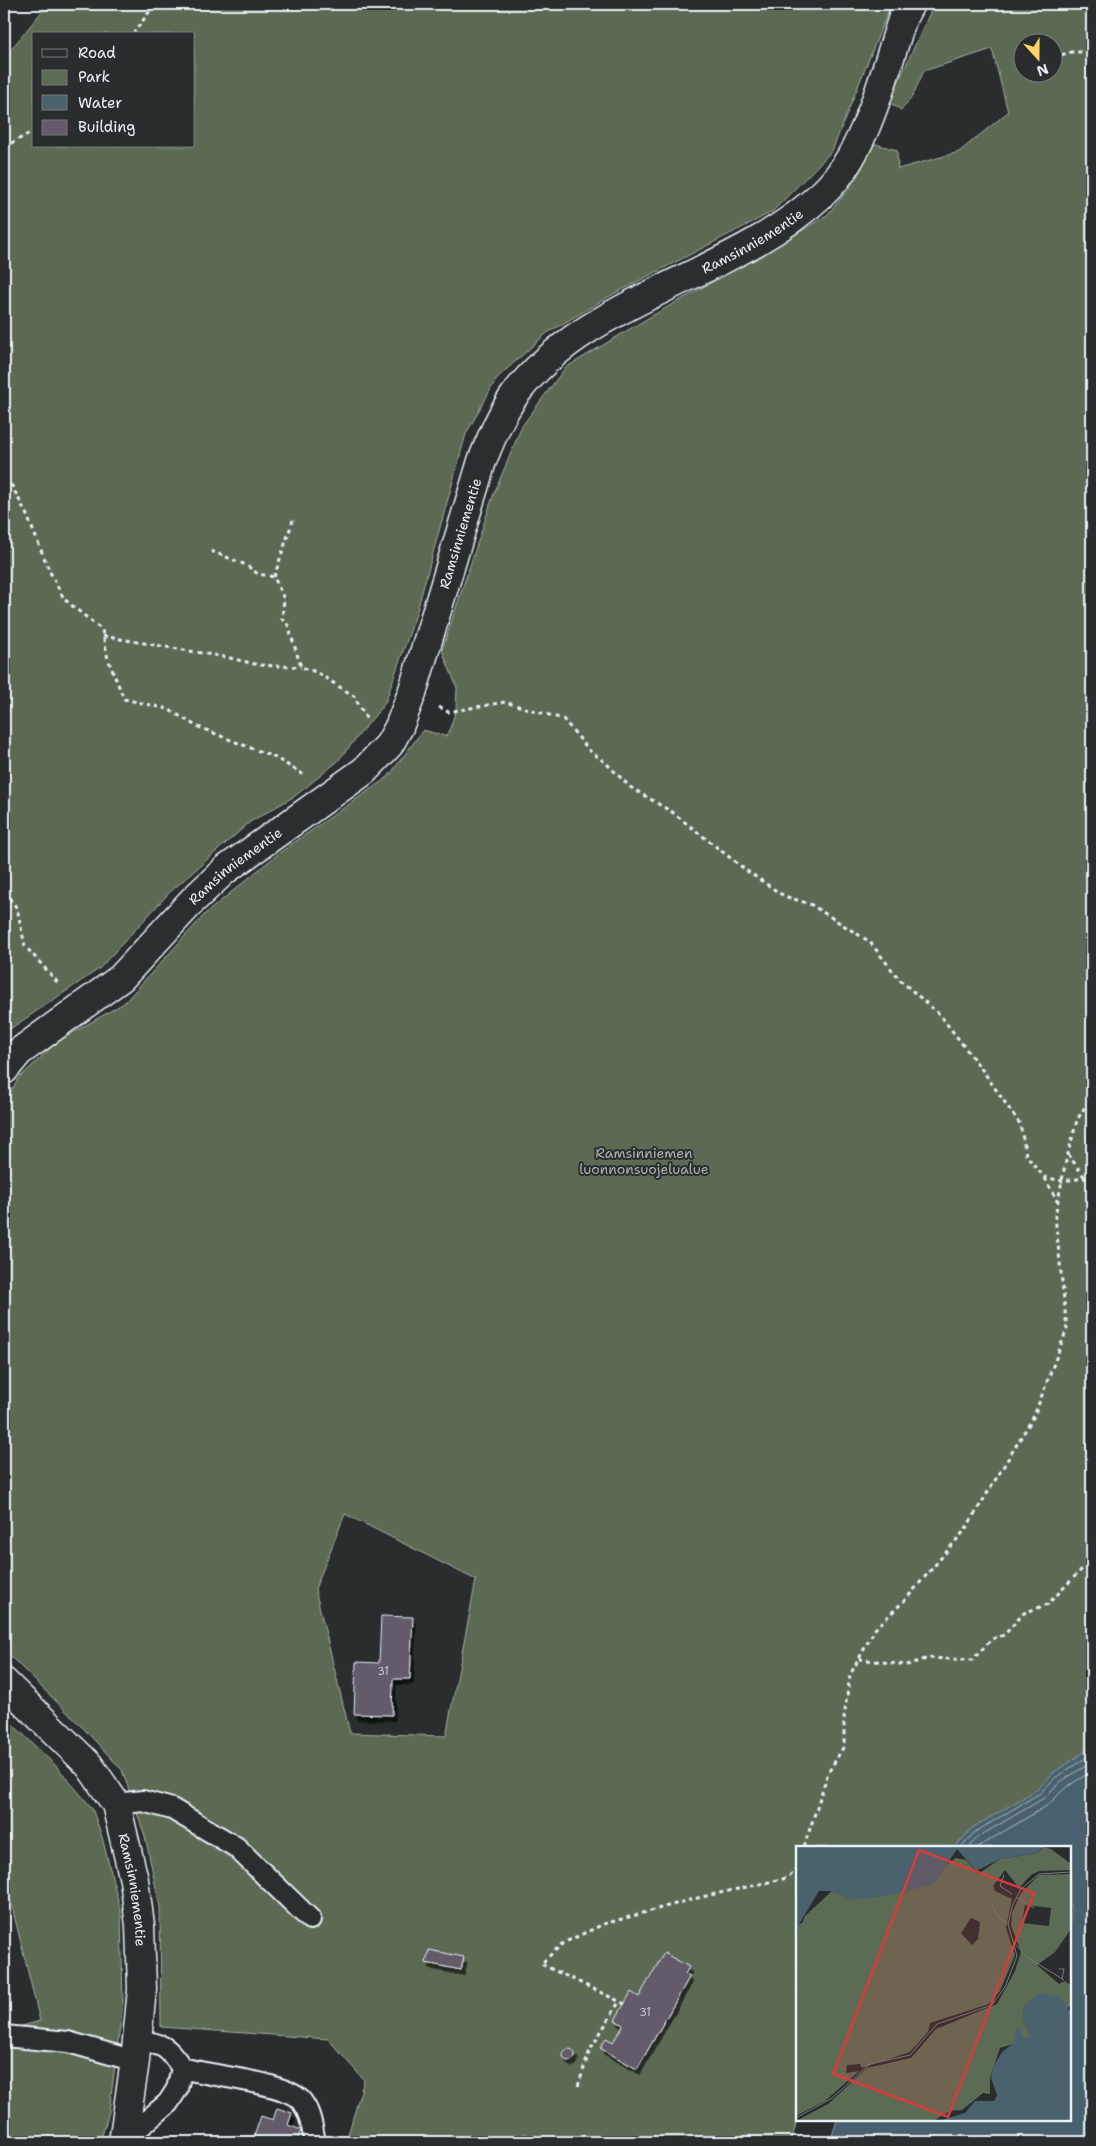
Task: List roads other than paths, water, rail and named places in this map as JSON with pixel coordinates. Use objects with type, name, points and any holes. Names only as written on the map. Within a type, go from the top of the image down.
[{"type":"street","name":"Ramsinniementie","points":[[4,1070],[19,1052],[121,978],[193,900],[226,870],[267,838],[329,797],[364,771],[389,745],[399,727],[412,693],[482,461],[498,424],[513,397],[552,356],[595,325],[745,248],[786,223],[823,194],[848,163],[862,136],[903,17],[910,4]]},
{"type":"street","name":"Ramsinniementie","points":[[4,1682],[89,1765],[116,1804],[134,1880],[140,1925],[142,1989],[136,2051],[123,2142]]},
{"type":"lane","points":[[116,1804],[143,1801],[172,1809],[228,1842],[236,1847],[310,1919]]},
{"type":"lane","points":[[4,2036],[136,2051],[154,2042],[172,2052],[182,2068],[177,2089],[168,2103],[123,2142]]},
{"type":"lane","points":[[182,2068],[284,2089],[302,2101],[311,2120],[315,2142]]},
{"type":"water","points":[[1092,1747],[1092,2142],[830,2142],[837,2121],[1071,2121],[1071,1846],[956,1846],[972,1828],[1038,1789],[1053,1773]]},
{"type":"park label","name":"Ramsinniemen luonnonsuojelualue","points":[[644,1162]]}]
